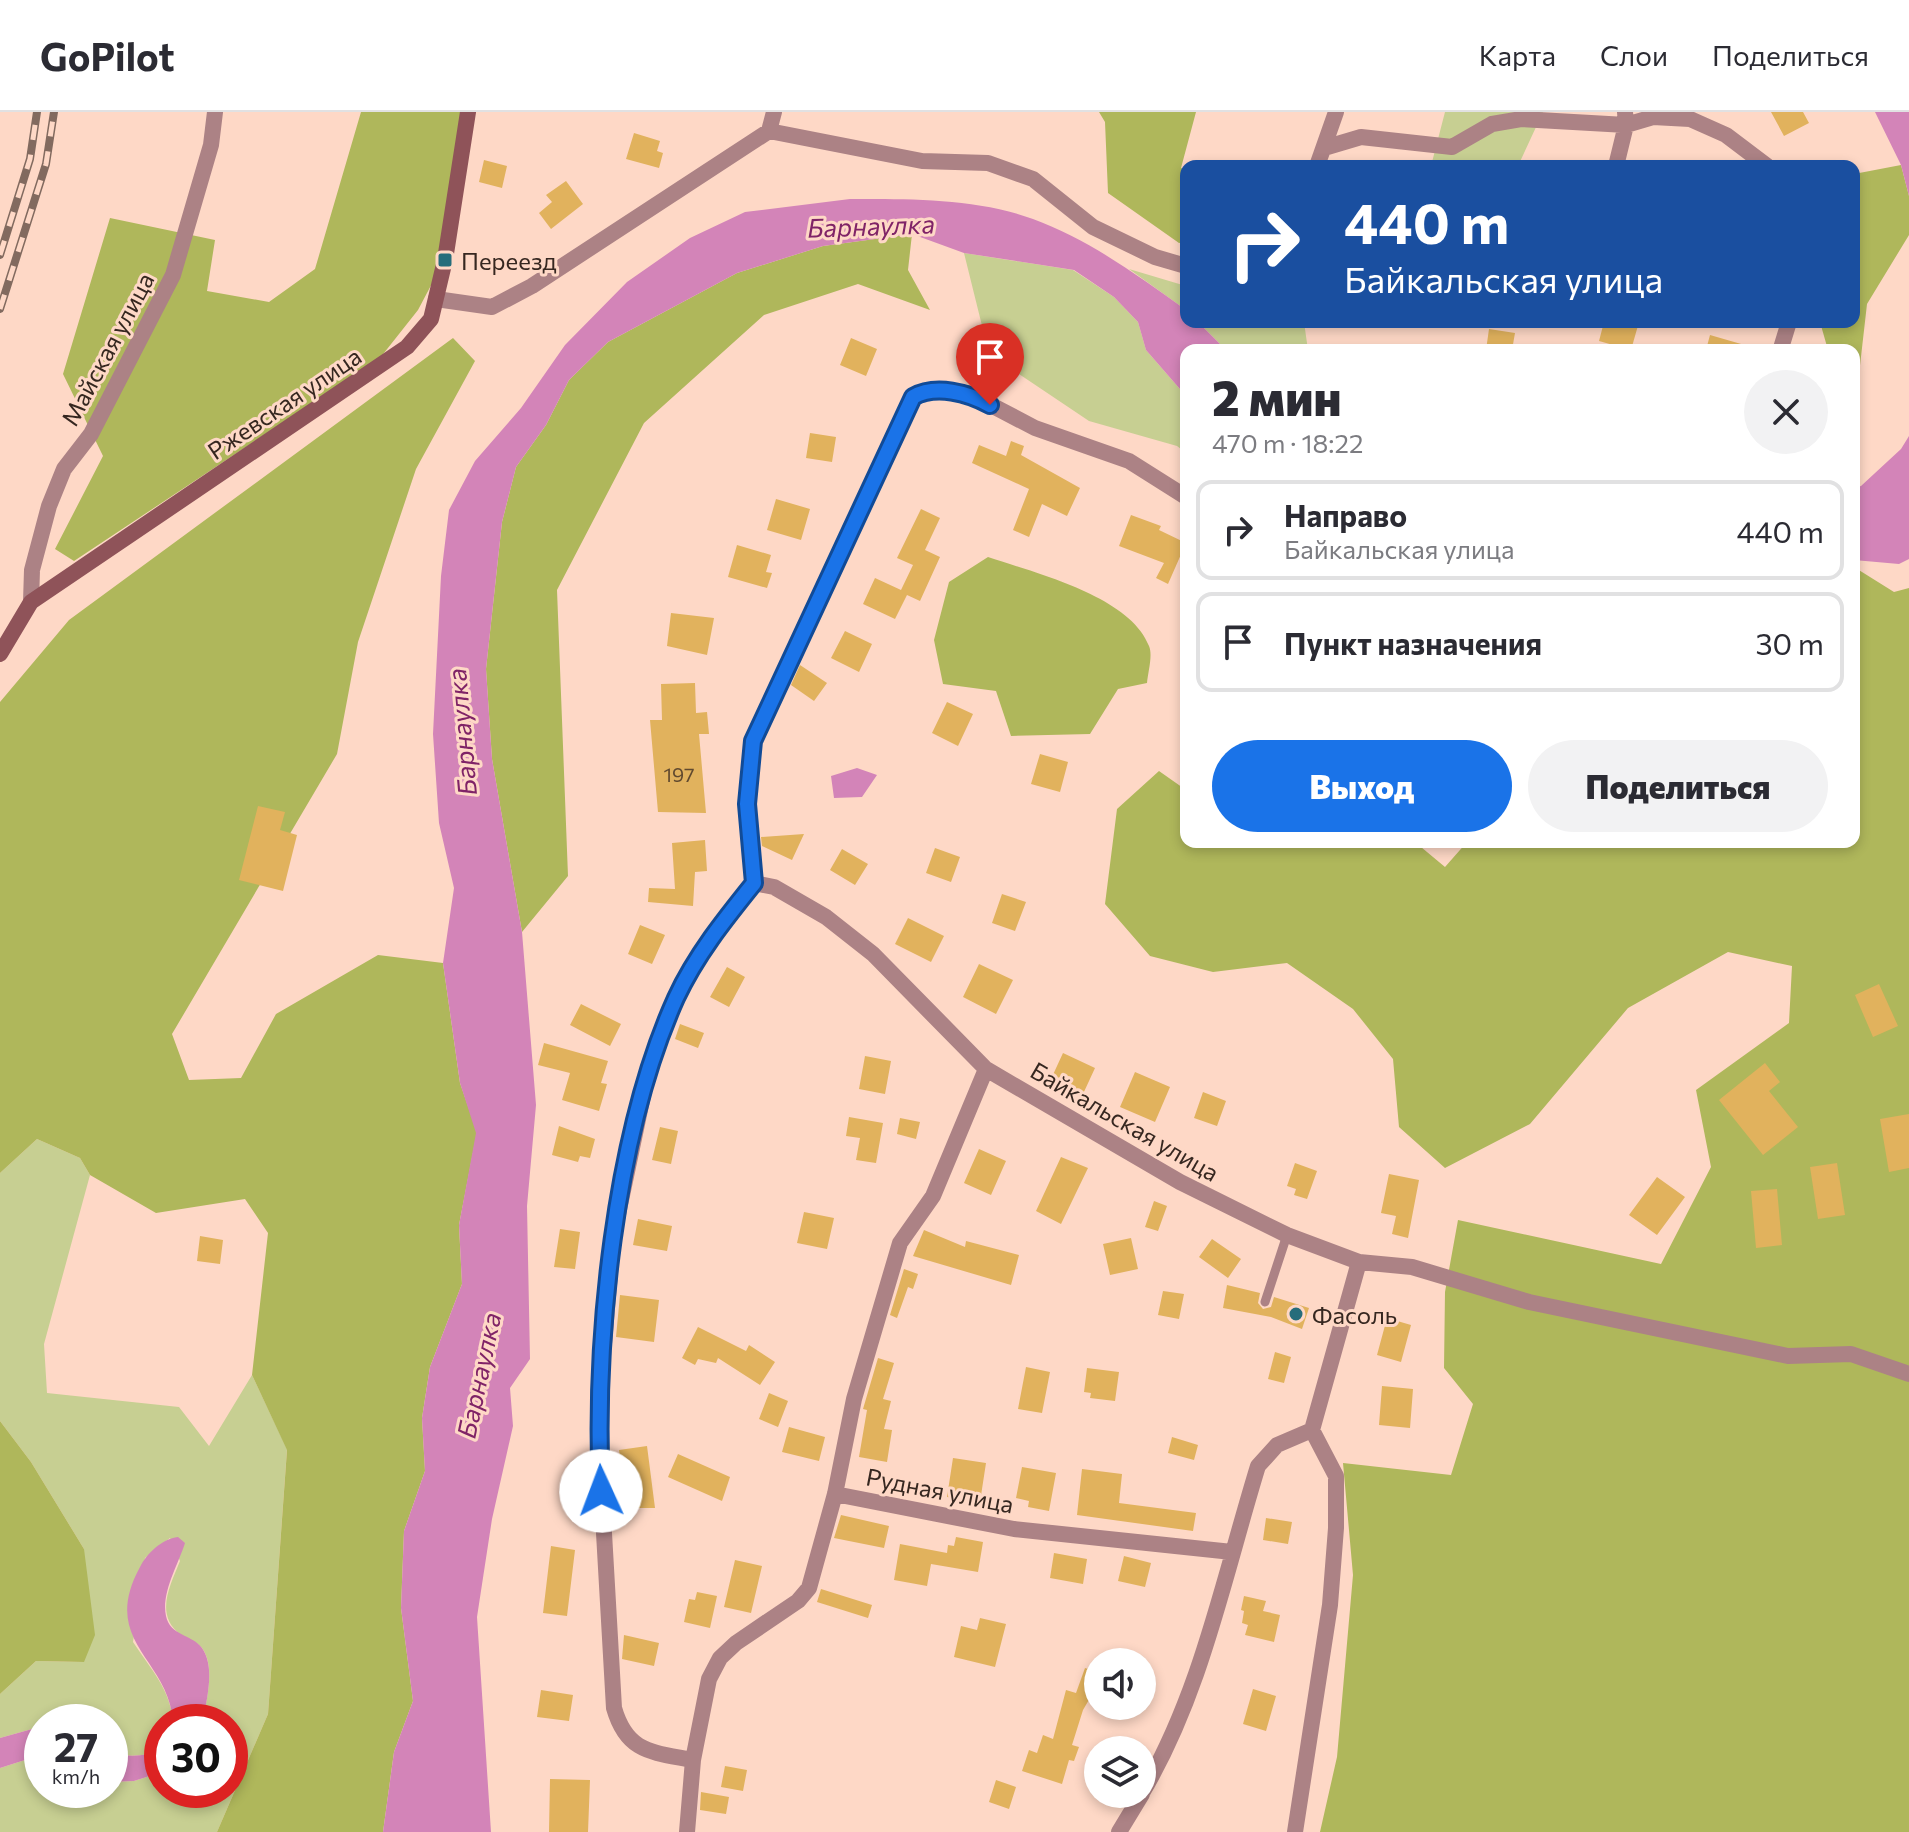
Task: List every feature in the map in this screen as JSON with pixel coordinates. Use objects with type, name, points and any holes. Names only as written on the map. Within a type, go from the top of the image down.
[{"type":"main road","name":"Ржевская улица","points":[[0,654],[31,602],[375,372],[407,347],[431,319],[468,112]]},
{"type":"street","name":"Майская улица","points":[[31,602],[32,570],[49,506],[64,469],[91,434],[173,275],[211,145],[215,112]]},
{"type":"street","points":[[436,299],[492,307],[532,286],[769,131],[774,112]]},
{"type":"street","points":[[1319,160],[1336,112]]},
{"type":"street","points":[[1324,148],[1361,137],[1452,147],[1492,124],[1521,119],[1653,117],[1690,119],[1726,135],[1759,160]]},
{"type":"street","points":[[1617,160],[1625,118]]},
{"type":"street","points":[[769,131],[922,161],[988,163],[1033,179],[1093,227],[1155,257],[1180,264]]},
{"type":"street","points":[[693,1760],[645,1751],[632,1743],[619,1725],[614,1708],[600,1463],[602,1367],[613,1238],[649,1067],[677,996],[712,935],[754,883],[747,804],[753,741],[913,397],[924,391],[968,393],[1035,428],[1129,461],[1180,493]]},
{"type":"street","name":"Байкальская улица","points":[[754,883],[774,887],[815,910],[873,954],[986,1069],[1180,1182],[1287,1235],[1359,1262],[1412,1267],[1529,1302],[1788,1356],[1851,1354],[1909,1374]]},
{"type":"street","points":[[835,1494],[854,1399],[900,1243],[933,1196],[986,1069]]},
{"type":"street","points":[[1295,1832],[1330,1605],[1336,1528],[1336,1476],[1312,1430],[1359,1262]]},
{"type":"street","points":[[1156,1770],[1193,1685],[1258,1466],[1277,1445],[1312,1430]]},
{"type":"street","name":"Рудная улица","points":[[687,1832],[693,1760],[709,1679],[720,1658],[736,1643],[798,1601],[809,1588],[835,1494],[1014,1529],[1232,1552]]},
{"type":"street","points":[[1119,1832],[1134,1808]]},
{"type":"lane","points":[[1265,1302],[1287,1235]]},
{"type":"green space","points":[[361,112],[465,112],[437,274],[418,310],[380,358],[74,561],[55,549],[103,456],[63,374],[110,218],[215,240],[207,291],[269,302],[315,269]]},
{"type":"green space","points":[[1099,112],[1196,112],[1183,160],[1180,160],[1180,243],[1108,193],[1105,122]]},
{"type":"green space","points":[[1445,112],[1543,112],[1521,160],[1433,160]]},
{"type":"green space","points":[[1901,165],[1909,196],[1909,235],[1867,304],[1860,365],[1860,344],[1826,344],[1822,328],[1860,328],[1860,173]]},
{"type":"green space","points":[[912,234],[908,270],[930,310],[858,284],[764,315],[644,423],[557,590],[568,876],[522,932],[492,759],[486,669],[502,522],[516,467],[546,425],[569,380],[608,342],[737,273],[823,246]]},
{"type":"green space","points":[[964,253],[1073,270],[1114,297],[1138,322],[1146,350],[1180,389],[1180,448],[1089,421],[989,354]]},
{"type":"green space","points":[[1129,269],[1180,284],[1180,306]]},
{"type":"green space","points":[[1204,328],[1305,328],[1307,344],[1220,344]]},
{"type":"green space","points":[[453,338],[475,361],[416,469],[358,642],[337,754],[172,1034],[189,1080],[241,1078],[276,1014],[378,955],[443,963],[460,1083],[477,1132],[459,1225],[462,1284],[430,1367],[422,1418],[425,1471],[404,1531],[401,1608],[413,1701],[394,1752],[383,1832],[217,1832],[227,1808],[248,1808],[248,1760],[268,1714],[287,1450],[252,1375],[268,1233],[245,1199],[156,1213],[90,1175],[80,1158],[37,1139],[0,1173],[0,702],[69,620]]},
{"type":"green space","points":[[988,557],[1079,589],[1122,613],[1139,628],[1150,650],[1147,683],[1118,689],[1090,734],[1011,736],[996,691],[943,684],[934,640],[949,582]]},
{"type":"green space","points":[[1860,571],[1894,592],[1909,588],[1909,1832],[1320,1832],[1337,1757],[1353,1575],[1343,1463],[1451,1475],[1473,1404],[1444,1368],[1445,1292],[1458,1220],[1661,1264],[1711,1167],[1696,1090],[1789,1023],[1792,966],[1728,952],[1628,1008],[1530,1124],[1445,1168],[1399,1127],[1393,1059],[1353,1009],[1287,963],[1213,972],[1150,956],[1105,904],[1117,809],[1159,771],[1180,786],[1180,848],[1422,848],[1445,867],[1462,848],[1860,848]]},
{"type":"green space","points":[[37,1139],[80,1158],[90,1175],[44,1344],[47,1393],[179,1407],[209,1446],[252,1375],[287,1449],[268,1714],[248,1760],[248,1704],[206,1704],[209,1684],[206,1656],[200,1646],[181,1635],[168,1619],[167,1600],[180,1561],[170,1538],[145,1558],[133,1642],[159,1680],[169,1704],[144,1704],[144,1755],[128,1756],[128,1704],[24,1704],[24,1731],[0,1738],[0,1694],[36,1661],[84,1662],[84,1549],[31,1462],[0,1421],[0,1173]]},
{"type":"green space","points":[[0,1421],[31,1462],[84,1549],[95,1635],[84,1662],[36,1661],[0,1694]]},
{"type":"green space","points":[[24,1760],[24,1808],[128,1808],[128,1781],[144,1778],[144,1808],[227,1808],[217,1832],[0,1832],[0,1768]]},
{"type":"water","points":[[1875,112],[1909,112],[1909,196],[1901,165]]},
{"type":"water","name":"Барнаулка","points":[[850,199],[966,203],[1011,212],[1074,237],[1131,272],[1180,306],[1180,328],[1204,328],[1220,344],[1180,344],[1180,389],[1146,350],[1138,322],[1114,297],[1074,270],[964,253],[912,234],[823,246],[737,273],[608,342],[569,380],[546,425],[516,467],[502,522],[486,669],[492,759],[522,932],[536,1105],[527,1206],[530,1359],[510,1388],[513,1426],[492,1519],[477,1617],[491,1832],[383,1832],[394,1752],[413,1701],[401,1608],[404,1531],[425,1471],[422,1418],[430,1367],[462,1284],[459,1225],[476,1133],[460,1083],[443,963],[454,888],[439,823],[433,734],[441,576],[449,510],[475,461],[521,408],[565,345],[627,282],[690,238],[745,212]]},
{"type":"water","points":[[1909,436],[1909,559],[1899,564],[1860,561],[1860,486],[1901,449]]},
{"type":"water","points":[[857,768],[877,775],[862,797],[834,798],[831,776]]},
{"type":"water","points":[[178,1537],[185,1543],[168,1589],[166,1616],[172,1627],[198,1643],[206,1656],[209,1684],[206,1704],[170,1704],[131,1632],[127,1614],[129,1593],[140,1567],[151,1552]]},
{"type":"water","points":[[24,1731],[24,1760],[0,1768],[0,1738]]},
{"type":"water","points":[[143,1755],[144,1778],[128,1781],[128,1756]]},
{"type":"building","points":[[1771,112],[1803,112],[1809,123],[1784,136]]},
{"type":"building","points":[[634,133],[660,141],[657,151],[663,153],[659,168],[626,159]]},
{"type":"building","points":[[484,160],[507,166],[502,188],[479,182]]},
{"type":"building","points":[[566,181],[583,204],[551,229],[539,213],[552,202],[546,195]]},
{"type":"building","points":[[1602,328],[1637,328],[1633,344],[1599,341]]},
{"type":"building","points":[[1489,329],[1515,333],[1513,344],[1487,344]]},
{"type":"building","points":[[1710,335],[1741,344],[1708,344]]},
{"type":"building","points":[[851,338],[877,349],[866,376],[840,365]]},
{"type":"building","points":[[810,433],[836,437],[832,462],[806,458]]},
{"type":"building","points":[[1011,441],[1024,446],[1021,455],[1080,488],[1067,516],[1042,504],[1029,537],[1013,530],[1029,489],[972,463],[979,445],[1006,456]]},
{"type":"building","points":[[776,499],[810,509],[801,540],[767,530]]},
{"type":"building","points":[[921,509],[940,518],[925,550],[940,557],[920,601],[907,595],[895,619],[863,604],[875,578],[901,590],[913,565],[897,558]]},
{"type":"building","points":[[1131,515],[1161,526],[1159,530],[1180,540],[1180,557],[1168,584],[1156,578],[1164,563],[1119,546]]},
{"type":"building","points":[[737,545],[771,555],[766,572],[772,573],[767,588],[728,577]]},
{"type":"building","points":[[671,613],[714,618],[707,655],[667,646]]},
{"type":"building","points":[[845,631],[872,644],[859,672],[831,658]]},
{"type":"building","points":[[800,665],[827,683],[814,701],[791,685]]},
{"type":"building","points":[[695,683],[696,713],[707,712],[709,734],[699,734],[706,813],[658,812],[650,720],[662,720],[661,684]]},
{"type":"building","points":[[947,702],[973,714],[958,746],[932,733]]},
{"type":"building","points":[[1040,754],[1068,762],[1060,792],[1031,784]]},
{"type":"building","points":[[258,806],[285,812],[280,830],[297,835],[283,891],[239,880]]},
{"type":"building","points":[[804,834],[792,860],[762,846],[761,837]]},
{"type":"building","points":[[705,840],[707,871],[695,872],[693,906],[648,902],[649,888],[675,889],[672,843]]},
{"type":"building","points":[[935,848],[960,857],[951,882],[926,873]]},
{"type":"building","points":[[842,849],[868,864],[855,885],[830,870]]},
{"type":"building","points":[[1002,894],[1026,902],[1015,931],[992,923]]},
{"type":"building","points":[[908,918],[944,936],[931,962],[895,944]]},
{"type":"building","points":[[640,925],[665,935],[652,964],[628,954]]},
{"type":"building","points":[[979,964],[1013,980],[996,1014],[963,997]]},
{"type":"building","points":[[727,967],[745,977],[729,1007],[710,997]]},
{"type":"building","points":[[1879,984],[1898,1026],[1873,1037],[1855,995]]},
{"type":"building","points":[[581,1004],[621,1024],[610,1046],[570,1025]]},
{"type":"building","points":[[680,1024],[704,1033],[698,1048],[675,1039]]},
{"type":"building","points":[[544,1043],[608,1061],[601,1083],[607,1084],[599,1111],[562,1100],[570,1073],[538,1065]]},
{"type":"building","points":[[1063,1053],[1095,1068],[1083,1094],[1051,1079]]},
{"type":"building","points":[[865,1056],[891,1061],[885,1094],[859,1089]]},
{"type":"building","points":[[1765,1063],[1780,1082],[1769,1091],[1798,1127],[1763,1155],[1719,1100]]},
{"type":"building","points":[[1135,1072],[1170,1087],[1155,1122],[1120,1107]]},
{"type":"building","points":[[1203,1092],[1226,1101],[1217,1126],[1194,1118]]},
{"type":"building","points":[[1909,1114],[1909,1168],[1889,1172],[1880,1119]]},
{"type":"building","points":[[849,1117],[883,1123],[876,1163],[856,1160],[860,1138],[846,1136]]},
{"type":"building","points":[[900,1118],[920,1122],[916,1139],[897,1134]]},
{"type":"building","points":[[559,1126],[595,1139],[590,1158],[580,1156],[578,1162],[552,1155]]},
{"type":"building","points":[[660,1127],[678,1131],[671,1164],[652,1160]]},
{"type":"building","points":[[979,1149],[1006,1161],[991,1195],[964,1183]]},
{"type":"building","points":[[1061,1157],[1088,1168],[1061,1224],[1036,1211]]},
{"type":"building","points":[[1295,1163],[1317,1171],[1307,1199],[1294,1195],[1296,1189],[1287,1186]]},
{"type":"building","points":[[1837,1163],[1845,1215],[1818,1219],[1810,1167]]},
{"type":"building","points":[[1389,1174],[1419,1180],[1408,1238],[1392,1234],[1396,1216],[1381,1213]]},
{"type":"building","points":[[1657,1177],[1685,1197],[1657,1235],[1629,1215]]},
{"type":"building","points":[[1777,1189],[1782,1245],[1756,1248],[1751,1191]]},
{"type":"building","points":[[1154,1201],[1167,1206],[1158,1231],[1145,1227]]},
{"type":"building","points":[[804,1212],[834,1218],[827,1249],[797,1243]]},
{"type":"building","points":[[638,1219],[672,1226],[667,1251],[633,1245]]},
{"type":"building","points":[[560,1229],[580,1232],[575,1269],[554,1267]]},
{"type":"building","points":[[924,1230],[965,1247],[966,1241],[1019,1255],[1011,1285],[913,1256]]},
{"type":"building","points":[[200,1236],[223,1240],[220,1264],[197,1261]]},
{"type":"building","points":[[1131,1238],[1138,1269],[1110,1275],[1103,1244]]},
{"type":"building","points":[[1212,1239],[1241,1259],[1228,1278],[1199,1257]]},
{"type":"building","points":[[904,1269],[918,1274],[913,1289],[908,1287],[897,1318],[890,1315]]},
{"type":"building","points":[[1227,1285],[1260,1293],[1258,1303],[1263,1309],[1271,1307],[1274,1297],[1309,1308],[1302,1329],[1271,1317],[1223,1308]]},
{"type":"building","points":[[1163,1291],[1184,1294],[1179,1319],[1158,1315]]},
{"type":"building","points":[[620,1295],[659,1300],[654,1342],[616,1337]]},
{"type":"building","points":[[1387,1318],[1411,1325],[1401,1362],[1377,1355]]},
{"type":"building","points":[[698,1327],[746,1351],[749,1345],[775,1362],[760,1385],[718,1358],[716,1363],[698,1359],[695,1365],[682,1358]]},
{"type":"building","points":[[1275,1352],[1291,1357],[1284,1383],[1268,1379]]},
{"type":"building","points":[[878,1358],[894,1363],[883,1399],[891,1401],[884,1429],[892,1430],[887,1462],[859,1457],[867,1410],[863,1409]]},
{"type":"building","points":[[1026,1367],[1050,1372],[1042,1413],[1018,1409]]},
{"type":"building","points":[[1087,1368],[1119,1372],[1115,1401],[1090,1398],[1091,1393],[1084,1392]]},
{"type":"building","points":[[1382,1386],[1413,1389],[1410,1428],[1379,1425]]},
{"type":"building","points":[[769,1393],[788,1401],[778,1427],[759,1419]]},
{"type":"building","points":[[789,1427],[825,1437],[819,1461],[782,1452]]},
{"type":"building","points":[[1172,1437],[1198,1445],[1194,1460],[1168,1453]]},
{"type":"building","points":[[647,1446],[655,1508],[618,1508],[618,1493],[625,1493],[619,1450]]},
{"type":"building","points":[[678,1454],[730,1477],[722,1501],[668,1477]]},
{"type":"building","points":[[953,1458],[986,1463],[980,1502],[947,1497]]},
{"type":"building","points":[[1022,1467],[1056,1473],[1049,1511],[1028,1507],[1029,1501],[1016,1498]]},
{"type":"building","points":[[1082,1469],[1122,1474],[1119,1503],[1196,1513],[1193,1531],[1077,1515]]},
{"type":"building","points":[[841,1515],[889,1526],[884,1548],[834,1538]]},
{"type":"building","points":[[1266,1518],[1292,1522],[1288,1544],[1263,1540]]},
{"type":"building","points":[[956,1537],[983,1542],[978,1572],[931,1564],[927,1586],[894,1580],[900,1544],[947,1553],[948,1545],[954,1546]]},
{"type":"building","points":[[551,1546],[575,1550],[567,1616],[543,1613]]},
{"type":"building","points":[[1054,1553],[1087,1559],[1083,1584],[1050,1578]]},
{"type":"building","points":[[1124,1556],[1151,1563],[1145,1587],[1118,1581]]},
{"type":"building","points":[[735,1560],[762,1566],[751,1613],[724,1607]]},
{"type":"building","points":[[821,1589],[872,1605],[868,1618],[817,1602]]},
{"type":"building","points":[[697,1592],[717,1596],[710,1628],[684,1622],[689,1599],[695,1600]]},
{"type":"building","points":[[1244,1596],[1266,1601],[1263,1611],[1280,1615],[1274,1642],[1245,1635],[1248,1625],[1242,1623],[1244,1611],[1241,1610]]},
{"type":"building","points":[[980,1618],[1006,1624],[995,1667],[954,1657],[961,1626],[977,1630]]},
{"type":"building","points":[[624,1635],[659,1643],[654,1666],[622,1659]]},
{"type":"building","points":[[1084,1671],[1084,1708],[1072,1745],[1079,1747],[1074,1761],[1069,1760],[1062,1784],[1022,1771],[1029,1750],[1037,1753],[1043,1735],[1053,1739],[1066,1690],[1076,1693]]},
{"type":"building","points":[[1253,1689],[1276,1696],[1266,1731],[1243,1724]]},
{"type":"building","points":[[541,1690],[573,1695],[569,1721],[537,1717]]},
{"type":"building","points":[[725,1766],[747,1770],[743,1791],[721,1787]]},
{"type":"building","points":[[550,1779],[590,1780],[588,1832],[549,1832]]},
{"type":"building","points":[[996,1780],[1016,1787],[1009,1809],[989,1802]]},
{"type":"building","points":[[701,1792],[729,1797],[726,1814],[700,1810]]},
{"type":"railway","points":[[0,255],[30,159],[37,112]]},
{"type":"railway","points":[[0,309],[46,164],[54,112]]},
{"type":"place","name":"Переезд","points":[[445,260]]},
{"type":"place","name":"Фасоль","points":[[1296,1314]]},
{"type":"route","points":[[601,1491],[602,1367],[613,1238],[649,1067],[677,996],[712,935],[754,883],[747,804],[753,741],[913,397],[924,391],[968,393],[990,405]]}]
